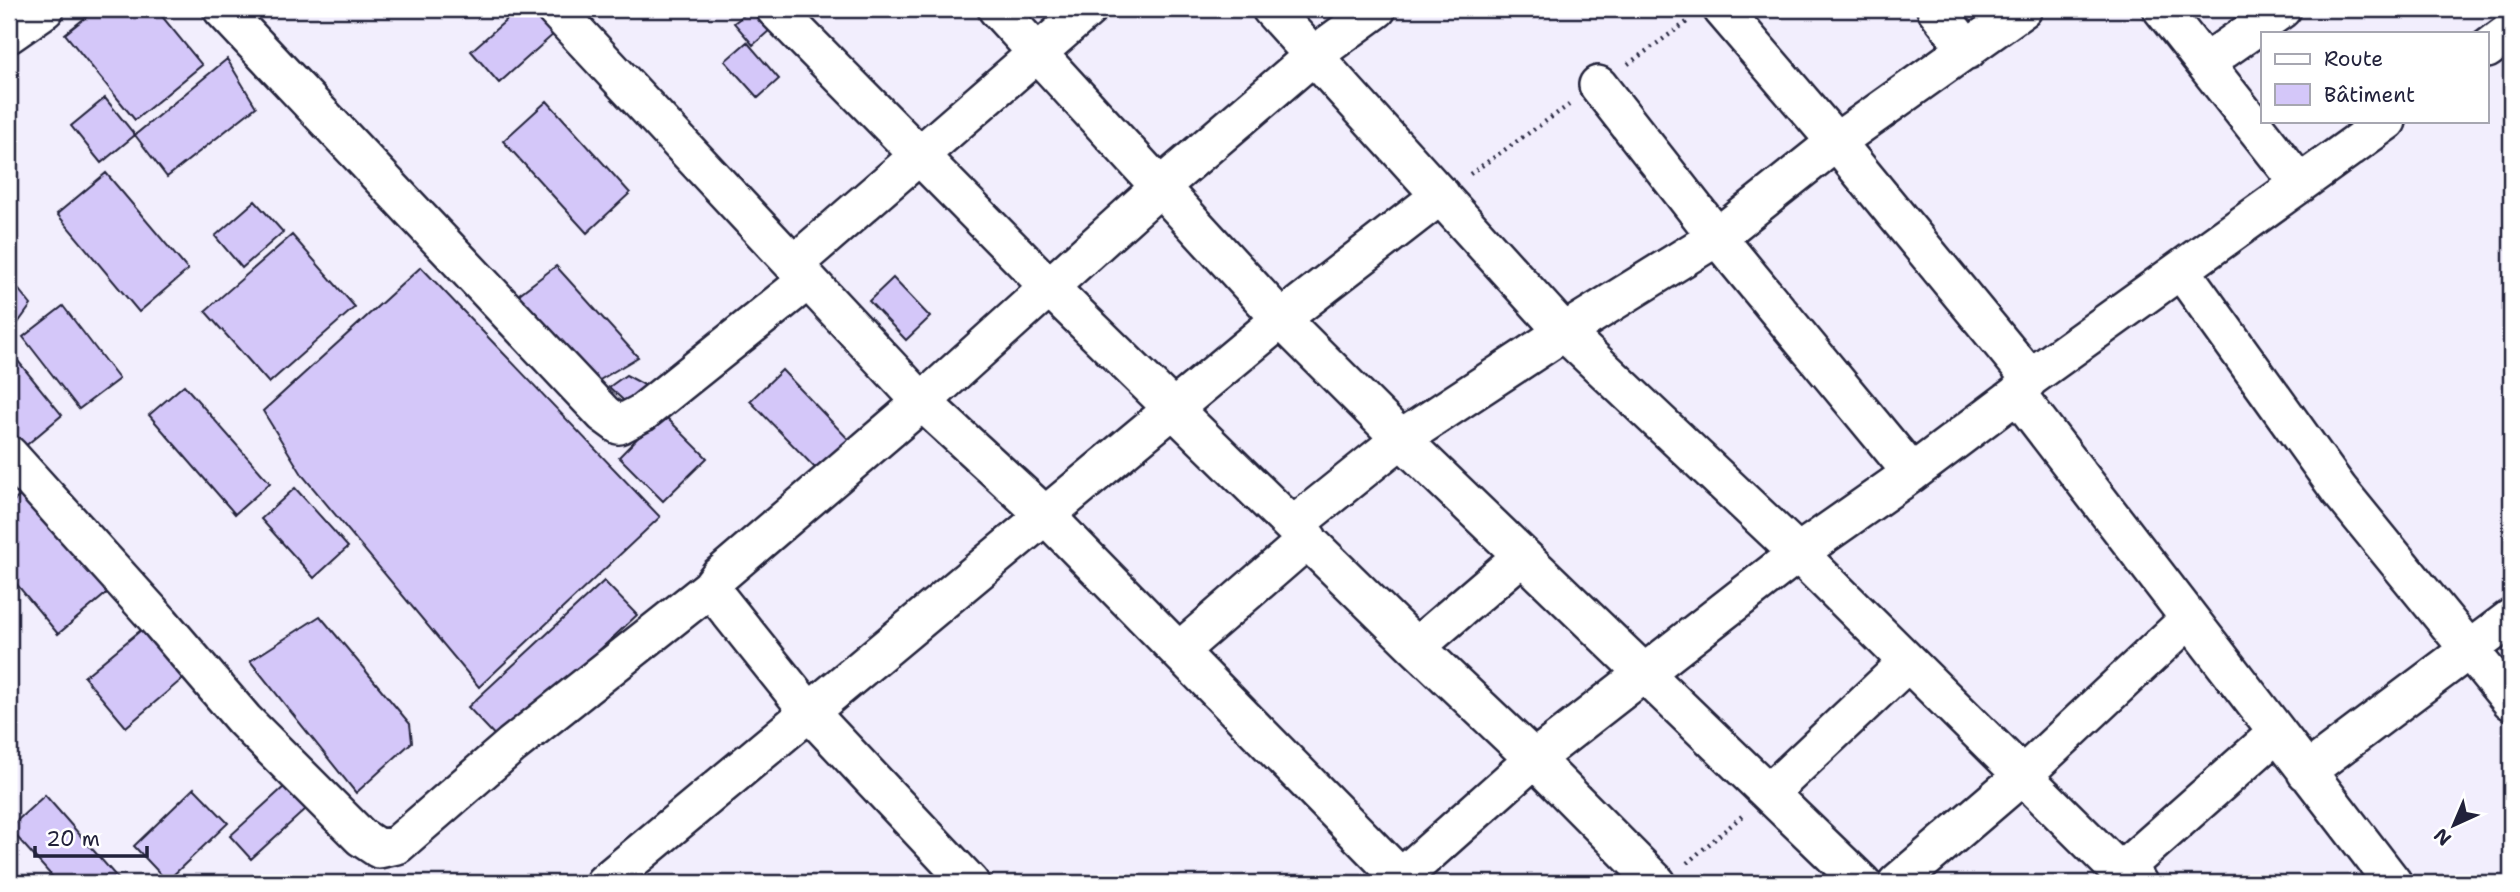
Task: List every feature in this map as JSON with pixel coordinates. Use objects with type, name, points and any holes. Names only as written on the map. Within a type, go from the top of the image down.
[{"type":"street","points":[[9,34],[45,9]]},
{"type":"street","points":[[222,9],[604,414],[619,425],[642,412],[801,272],[920,153],[1088,9]]},
{"type":"street","points":[[555,9],[922,402],[1046,516],[1400,881],[1534,759],[1798,553],[1912,473],[2024,386],[2386,122]]},
{"type":"street","points":[[775,9],[920,153],[1048,286],[1416,647],[1534,759],[1671,874]]},
{"type":"street","points":[[997,9],[1281,319],[1401,439],[1862,883]]},
{"type":"street","points":[[1271,9],[1564,332],[1798,553],[2129,877],[2277,733]]},
{"type":"street","points":[[9,455],[160,622],[244,720],[361,837],[379,849],[397,845],[512,745],[710,588],[719,576],[922,402],[1160,187],[1314,55],[1377,9]]},
{"type":"street","points":[[1723,9],[1836,142],[2024,386],[2189,619],[2393,883]]},
{"type":"street","points":[[1936,9],[1968,50]]},
{"type":"street","points":[[1179,651],[1401,439],[1564,332],[1717,237],[1836,142],[2022,9]]},
{"type":"street","points":[[2162,9],[2300,184]]},
{"type":"street","points":[[2206,63],[2282,9]]},
{"type":"street","points":[[2488,48],[2511,31]]},
{"type":"street","points":[[1598,85],[1717,237],[1912,473]]},
{"type":"street","points":[[604,883],[1281,319],[1441,195]]},
{"type":"street","points":[[2181,270],[2339,490],[2511,701]]},
{"type":"street","points":[[1416,647],[1522,556]]},
{"type":"street","points":[[710,588],[810,713],[970,883]]},
{"type":"street","points":[[2306,772],[2511,618]]},
{"type":"street","points":[[1897,883],[2023,775],[2189,619]]},
{"type":"street","points":[[1769,793],[1908,662]]},
{"type":"path","points":[[1671,874],[1769,793]]},
{"type":"building","points":[[96,9],[156,9],[202,65],[135,120],[65,34]]},
{"type":"building","points":[[519,9],[533,9],[555,33],[499,83],[471,51]]},
{"type":"building","points":[[752,9],[770,30],[753,45],[734,23]]},
{"type":"building","points":[[747,42],[779,79],[758,98],[725,61]]},
{"type":"building","points":[[227,59],[256,107],[167,177],[135,135]]},
{"type":"building","points":[[105,98],[135,135],[101,163],[71,126]]},
{"type":"building","points":[[547,101],[630,193],[587,233],[503,141]]},
{"type":"building","points":[[106,173],[188,270],[139,312],[57,214]]},
{"type":"building","points":[[255,201],[283,232],[242,268],[215,236]]},
{"type":"building","points":[[292,235],[355,307],[269,383],[205,311]]},
{"type":"building","points":[[556,266],[638,357],[598,381],[518,295]]},
{"type":"building","points":[[421,267],[660,517],[479,687],[303,476],[263,411]]},
{"type":"building","points":[[893,278],[930,317],[906,340],[869,301]]},
{"type":"building","points":[[11,280],[31,305],[15,327],[9,319]]},
{"type":"building","points":[[63,306],[119,379],[79,409],[23,337]]},
{"type":"building","points":[[9,350],[62,415],[23,448],[9,431]]},
{"type":"building","points":[[782,370],[852,443],[820,473],[750,401]]},
{"type":"building","points":[[626,375],[652,389],[633,409],[609,387]]},
{"type":"building","points":[[184,385],[270,483],[235,514],[149,415]]},
{"type":"building","points":[[662,413],[707,458],[663,501],[619,457]]},
{"type":"building","points":[[295,488],[348,547],[314,578],[261,519]]},
{"type":"building","points":[[25,492],[108,592],[58,634],[9,575],[9,505]]},
{"type":"building","points":[[604,581],[637,615],[501,742],[468,707]]},
{"type":"building","points":[[320,616],[410,724],[412,742],[356,793],[250,661]]},
{"type":"building","points":[[146,626],[187,675],[126,727],[84,677]]},
{"type":"building","points":[[285,786],[306,809],[251,859],[230,836]]},
{"type":"building","points":[[194,788],[228,823],[167,881],[134,846]]},
{"type":"building","points":[[45,795],[122,883],[58,883],[9,828]]}]
